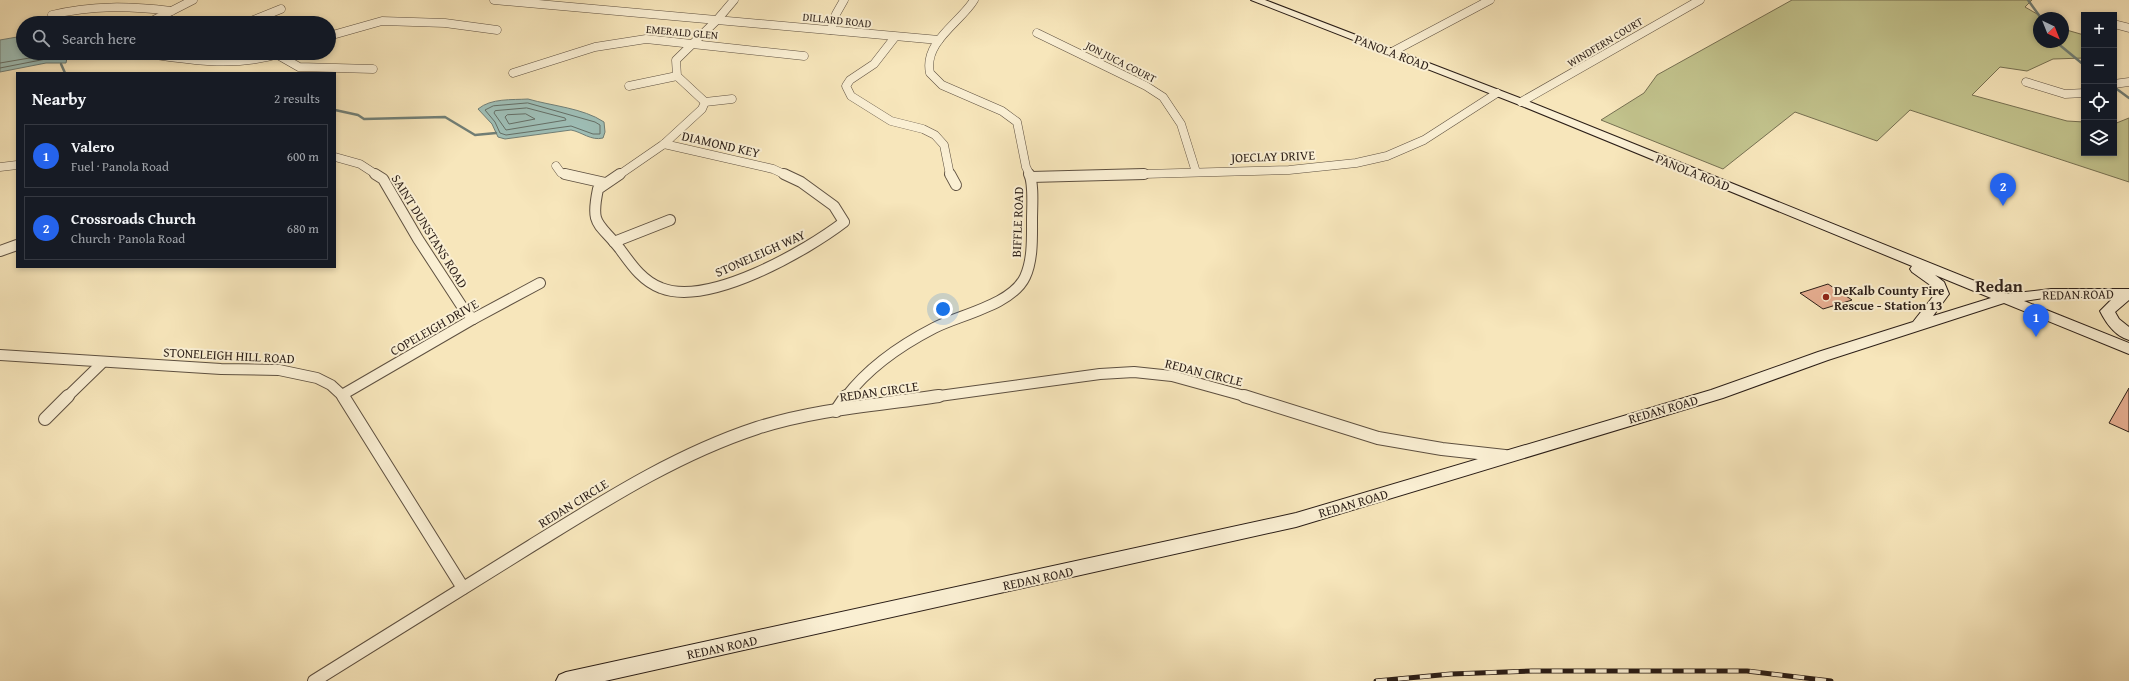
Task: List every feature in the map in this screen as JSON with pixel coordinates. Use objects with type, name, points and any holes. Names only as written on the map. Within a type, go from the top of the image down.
[{"type":"main road","name":"PANOLA ROAD","points":[[1256,0],[1521,102],[2129,349]]},
{"type":"main road","points":[[1869,244],[1916,268],[1939,285],[1942,294],[1918,325]]},
{"type":"main road","name":"REDAN ROAD","points":[[566,681],[1288,522],[1387,494],[1505,456],[1717,394],[1823,356],[2004,299],[2051,293],[2129,294]]},
{"type":"main road","points":[[2129,294],[2107,311],[2113,322],[2129,335]]},
{"type":"street","points":[[161,16],[193,0]]},
{"type":"street","name":"DILLARD ROAD","points":[[494,0],[939,40]]},
{"type":"street","points":[[732,99],[705,102],[677,76],[676,60],[694,44],[734,0]]},
{"type":"street","points":[[831,30],[844,0]]},
{"type":"street","name":"BIFFLE ROAD","points":[[836,411],[853,386],[875,365],[934,328],[992,304],[1019,287],[1025,276],[1030,257],[1031,177],[1026,167],[1017,122],[1001,111],[955,92],[934,79],[930,73],[928,64],[939,40],[974,0]]},
{"type":"street","points":[[1392,52],[1490,0]]},
{"type":"street","name":"WINDFERN COURT","points":[[1521,102],[1700,0]]},
{"type":"street","points":[[52,15],[86,6],[109,5],[171,11]]},
{"type":"street","points":[[264,16],[281,9]]},
{"type":"street","points":[[336,34],[382,21],[437,23],[497,30]]},
{"type":"street","points":[[2117,25],[2129,28]]},
{"type":"street","name":"JON JUCA COURT","points":[[1037,33],[1125,75],[1163,97],[1181,124],[1192,152],[1196,172]]},
{"type":"street","points":[[895,37],[874,64],[850,80],[846,86],[851,96],[891,121],[923,129],[935,135],[944,145],[949,173],[956,184]]},
{"type":"street","name":"EMERALD GLEN","points":[[513,73],[609,43],[646,39],[804,56]]},
{"type":"street","points":[[189,60],[218,64],[237,63],[251,60]]},
{"type":"street","points":[[289,60],[299,67],[373,69]]},
{"type":"street","points":[[629,86],[677,76]]},
{"type":"street","points":[[2026,82],[2065,94],[2081,93]]},
{"type":"street","points":[[2117,84],[2129,82]]},
{"type":"street","name":"JOECLAY DRIVE","points":[[1031,177],[1326,167],[1356,163],[1387,156],[1424,140],[1497,93]]},
{"type":"street","name":"STONELEIGH WAY","points":[[705,102],[702,109],[664,144],[598,189],[593,210],[596,226],[614,242],[638,273],[662,289],[683,293],[720,287],[750,275],[822,239],[844,222],[834,206],[801,182],[773,169]]},
{"type":"street","name":"DIAMOND KEY","points":[[664,144],[773,169]]},
{"type":"street","name":"SAINT DUNSTANS ROAD","points":[[336,157],[360,164],[383,179],[418,239],[463,308],[473,319]]},
{"type":"street","points":[[0,167],[16,165]]},
{"type":"street","points":[[556,166],[561,173],[605,183]]},
{"type":"street","points":[[614,242],[670,220]]},
{"type":"street","points":[[0,251],[16,245]]},
{"type":"street","name":"COPELEIGH DRIVE","points":[[342,395],[473,319],[540,283]]},
{"type":"street","name":"STONELEIGH HILL ROAD","points":[[0,355],[102,363],[288,371],[317,379],[329,385],[342,395],[463,588]]},
{"type":"street","points":[[45,419],[102,363]]},
{"type":"street","name":"REDAN CIRCLE","points":[[314,681],[616,493],[668,464],[730,437],[759,427],[799,417],[1100,374],[1134,372],[1172,376],[1201,383],[1378,438],[1442,449],[1505,456]]},
{"type":"green space","points":[[1792,0],[2032,0],[2025,7],[2034,12],[2033,48],[2069,48],[2069,31],[2081,34],[2081,58],[2053,59],[2027,71],[2000,67],[1972,95],[2067,121],[2081,122],[2081,156],[2117,156],[2117,123],[2129,118],[2129,182],[1910,110],[1877,141],[1795,112],[1723,169],[1601,120],[1644,93],[1657,75]]},
{"type":"water","points":[[16,37],[16,60],[67,60],[66,63],[46,63],[0,72],[0,40]]},
{"type":"water","points":[[528,99],[577,110],[596,117],[604,122],[605,132],[603,138],[594,138],[571,130],[505,139],[498,137],[492,124],[478,109],[483,105],[495,101]]},
{"type":"building","name":"DeKalb County Fire Rescue - Station 13","points":[[1828,284],[1852,300],[1823,309],[1800,293]]},
{"type":"building","points":[[2129,388],[2129,432],[2109,423]]},
{"type":"waterway","points":[[2028,0],[2037,12]]},
{"type":"waterway","points":[[2063,48],[2081,63]]},
{"type":"waterway","points":[[61,64],[65,72]]},
{"type":"waterway","points":[[2117,89],[2129,98]]},
{"type":"waterway","points":[[336,110],[358,115],[364,119],[445,117],[475,135],[496,133]]},
{"type":"railway","points":[[1376,681],[1451,674],[1532,671],[1747,671],[1831,681]]},
{"type":"place","name":"Crossroads Church","points":[[2003,206]]},
{"type":"place","name":"DeKalb County Fire Rescue - Station 13","points":[[1826,297]]},
{"type":"place","name":"Valero","points":[[2036,337]]},
{"type":"district","name":"Redan","points":[[1999,286]]}]
